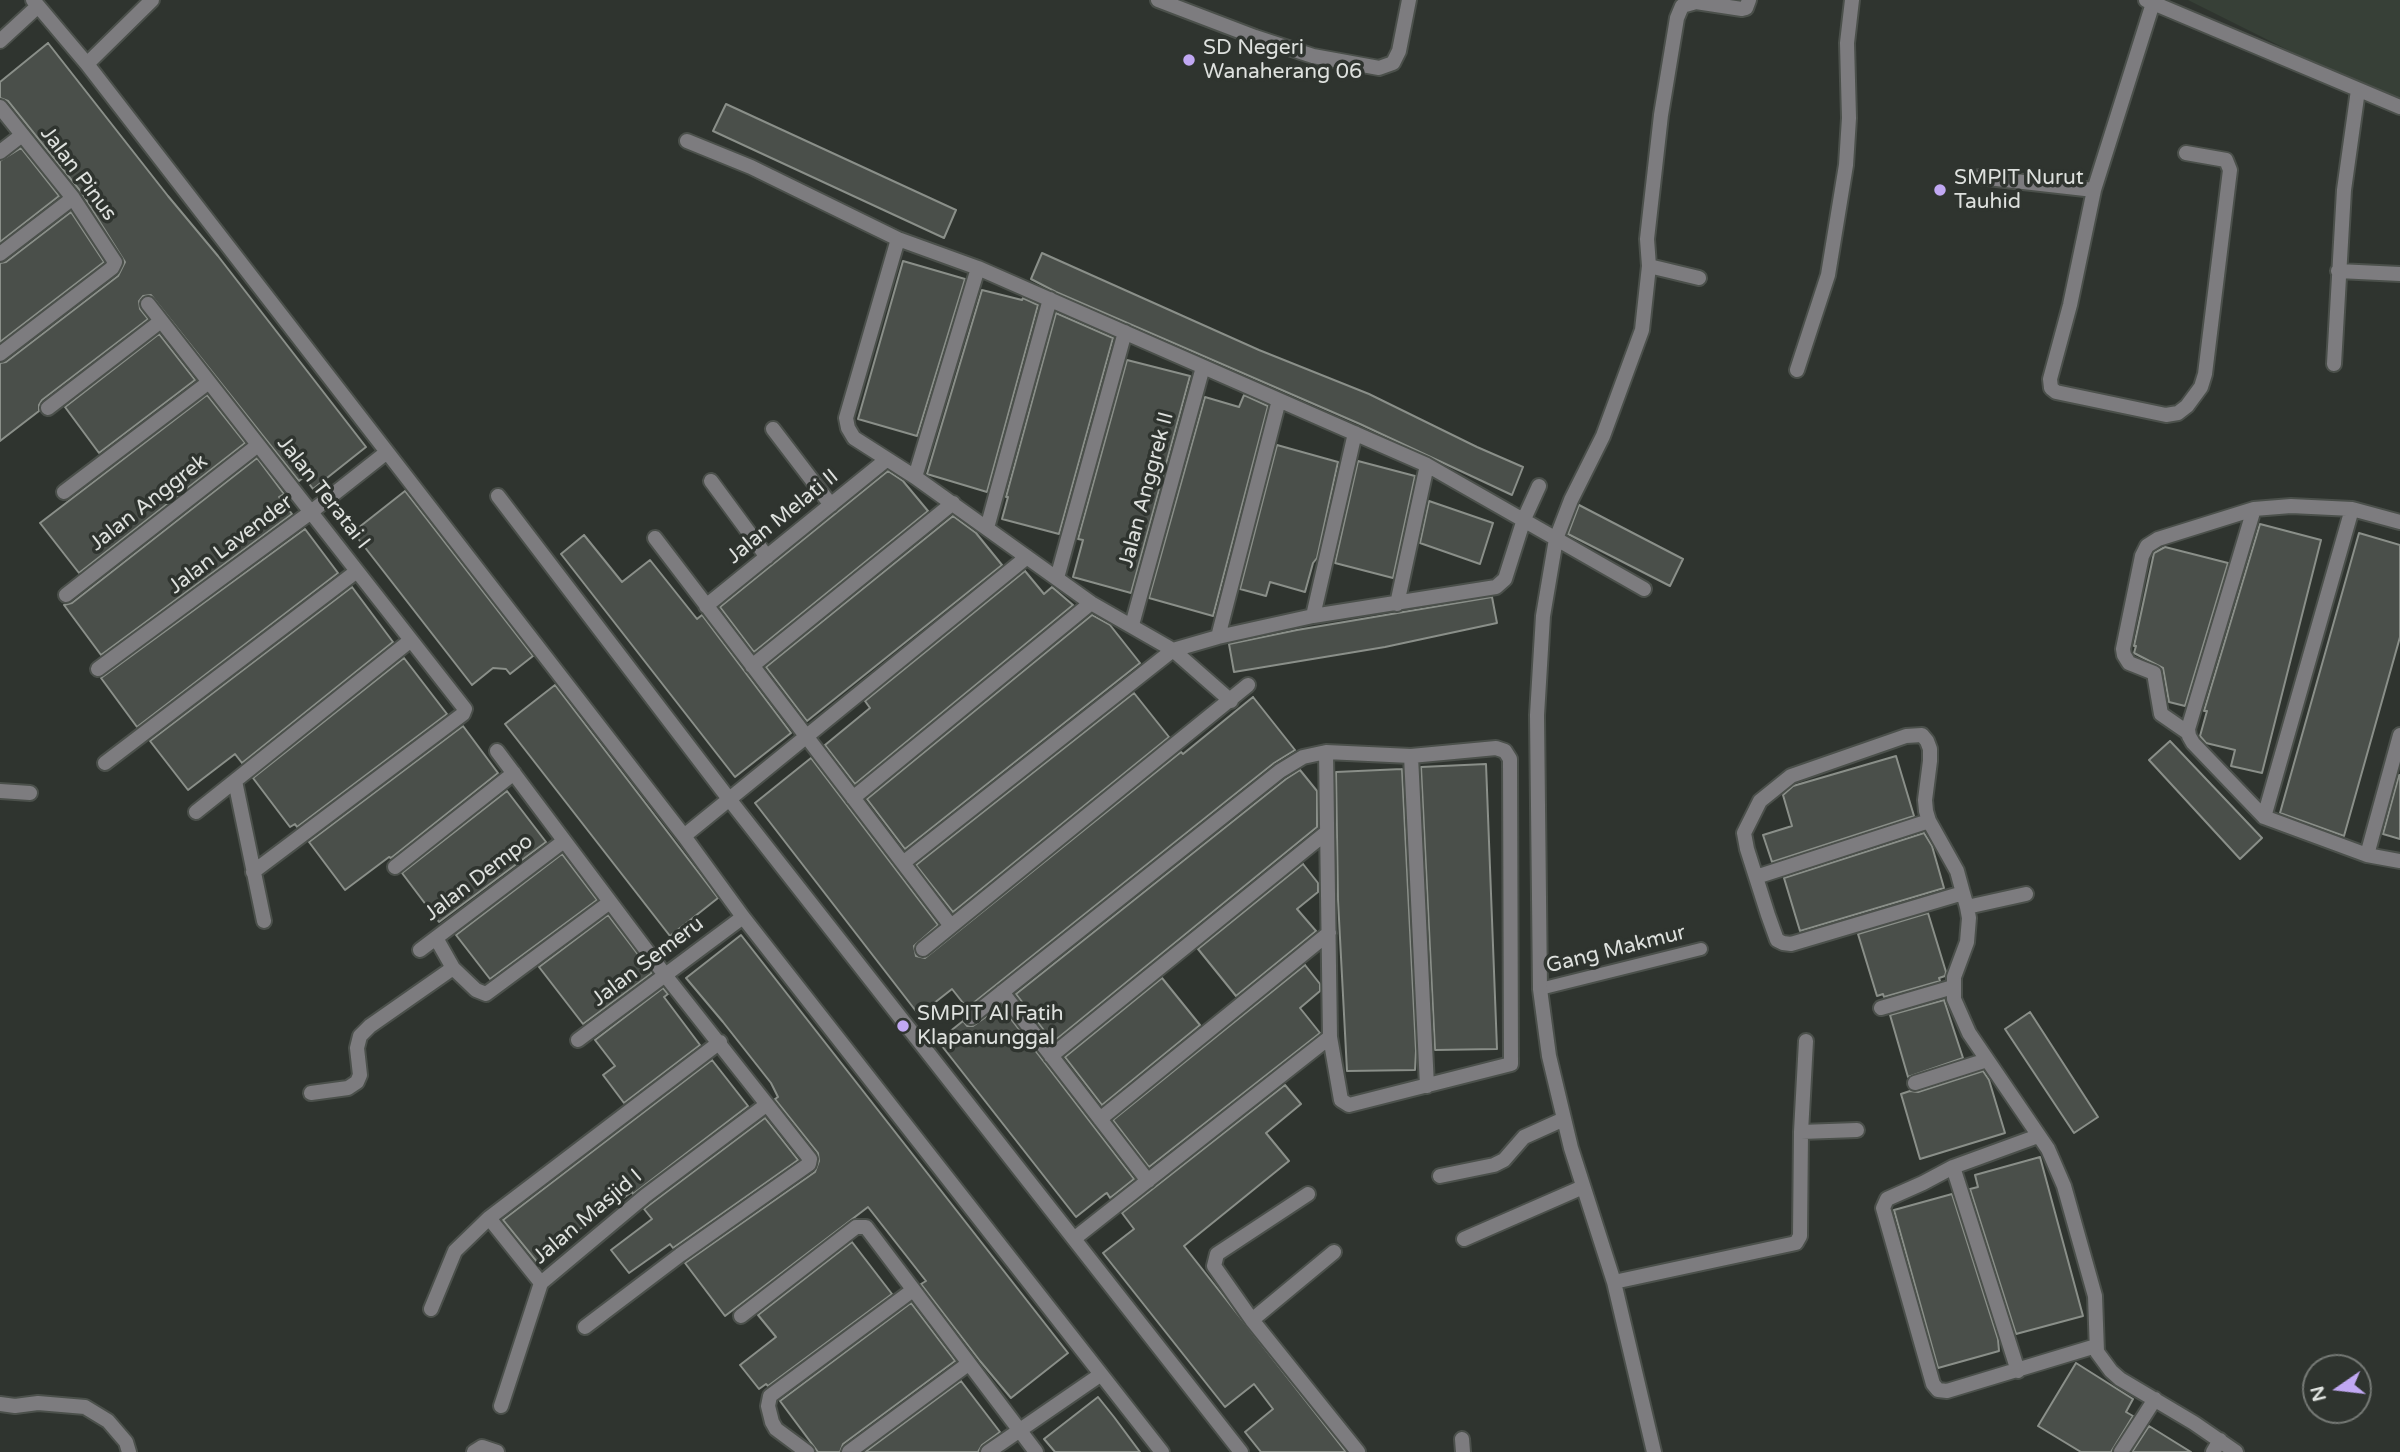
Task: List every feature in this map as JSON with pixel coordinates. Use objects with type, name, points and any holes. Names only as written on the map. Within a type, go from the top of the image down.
[{"type":"street","points":[[87,64],[152,0]]},
{"type":"street","points":[[1158,0],[1314,56],[1379,68],[1392,63],[1399,51],[1409,0]]},
{"type":"street","points":[[1654,1452],[1614,1282],[1564,1119],[1549,1056],[1540,989],[1537,715],[1543,616],[1556,539],[1571,500],[1603,436],[1642,330],[1649,265],[1647,239],[1661,115],[1677,18],[1682,6],[1696,2],[1742,9],[1746,8],[1749,0]]},
{"type":"street","points":[[1797,370],[1828,275],[1846,165],[1849,118],[1847,43],[1852,0]]},
{"type":"street","points":[[2186,153],[2226,160],[2230,170],[2205,374],[2201,387],[2187,406],[2178,413],[2166,415],[2056,392],[2051,388],[2050,379],[2070,305],[2094,190],[2149,1],[2400,107]]},
{"type":"street","points":[[0,41],[35,3],[87,64],[387,452],[689,831],[743,917],[1162,1452]]},
{"type":"street","points":[[2334,364],[2344,190],[2358,90]]},
{"type":"street","name":"Jalan Pinus","points":[[0,107],[73,198],[115,262],[112,268],[0,354]]},
{"type":"street","points":[[0,152],[22,135]]},
{"type":"street","points":[[687,141],[751,167],[898,239],[978,268],[1427,465],[1644,589]]},
{"type":"street","points":[[1979,177],[2094,190]]},
{"type":"street","points":[[0,254],[73,198]]},
{"type":"street","points":[[898,239],[846,418],[854,438],[953,503],[1091,603],[1173,650],[1231,701]]},
{"type":"street","points":[[1649,265],[1699,278]]},
{"type":"street","points":[[915,477],[978,268]]},
{"type":"street","points":[[2338,271],[2400,274]]},
{"type":"street","points":[[987,528],[1050,299]]},
{"type":"street","name":"Jalan Teratai I","points":[[148,304],[465,709],[463,714],[253,872]]},
{"type":"street","points":[[48,408],[161,321]]},
{"type":"street","points":[[1058,578],[1125,332]]},
{"type":"street","name":"Jalan Anggrek II","points":[[1132,625],[1203,367]]},
{"type":"street","points":[[64,492],[209,382]]},
{"type":"street","points":[[1218,637],[1279,400]]},
{"type":"street","points":[[773,429],[831,505]]},
{"type":"street","points":[[1313,616],[1355,433]]},
{"type":"street","name":"Jalan Anggrek","points":[[66,595],[258,445]]},
{"type":"street","name":"Jalan Lavender","points":[[98,669],[311,512],[387,452]]},
{"type":"street","name":"Jalan Melati II","points":[[706,606],[886,460]]},
{"type":"street","points":[[1397,604],[1427,465]]},
{"type":"street","points":[[711,481],[768,557]]},
{"type":"street","points":[[903,863],[1173,650],[1313,616],[1496,587],[1505,579],[1524,519],[1539,486]]},
{"type":"street","points":[[498,496],[729,799],[1241,1452]]},
{"type":"street","points":[[752,666],[953,503]]},
{"type":"street","points":[[2400,522],[2352,509],[2291,506],[2254,509],[2158,539],[2147,546],[2142,556],[2123,649],[2129,663],[2154,674],[2161,714],[2188,732],[2193,743],[2264,817],[2367,855],[2400,861]]},
{"type":"street","points":[[2188,732],[2254,509]]},
{"type":"street","points":[[2264,817],[2352,509]]},
{"type":"street","points":[[654,538],[951,926]]},
{"type":"street","points":[[689,831],[1027,557]]},
{"type":"street","points":[[105,762],[358,571]]},
{"type":"street","points":[[853,798],[1091,603]]},
{"type":"street","points":[[197,812],[411,640]]},
{"type":"street","points":[[923,949],[1248,685]]},
{"type":"street","points":[[2026,894],[1965,900],[1791,944],[1777,940],[1744,833],[1760,802],[1791,776],[1906,736],[1922,735],[1927,741],[1930,749],[1930,773],[1925,800],[1929,821],[1951,858],[1965,900],[1967,942],[1953,987],[1954,999],[1962,1020],[1987,1060],[2048,1149],[2064,1186],[2082,1242],[2095,1296],[2096,1346],[2111,1371],[2155,1399],[2216,1446],[2236,1452]]},
{"type":"street","points":[[2367,855],[2400,735]]},
{"type":"street","points":[[971,1017],[1280,771],[1303,757],[1326,752],[1411,756],[1496,748],[1505,751],[1510,759],[1513,1060],[1508,1066],[1349,1105],[1343,1103],[1330,1037],[1326,752]]},
{"type":"street","points":[[497,751],[665,975],[809,1156],[809,1164],[680,1255],[585,1327]]},
{"type":"street","points":[[1411,756],[1427,1086]]},
{"type":"street","points":[[395,867],[514,773]]},
{"type":"street","points":[[235,781],[264,921]]},
{"type":"street","points":[[0,791],[30,793]]},
{"type":"street","points":[[1756,877],[1929,821]]},
{"type":"street","points":[[1051,1056],[1327,832]]},
{"type":"street","name":"Jalan Dempo","points":[[420,950],[564,841]]},
{"type":"street","points":[[436,938],[453,968],[476,990],[486,994],[610,902]]},
{"type":"street","name":"Jalan Semeru","points":[[578,1040],[743,917]]},
{"type":"street","points":[[1100,1119],[1329,933]]},
{"type":"street","points":[[311,1093],[348,1088],[357,1082],[360,1075],[357,1048],[360,1036],[370,1026],[453,968]]},
{"type":"street","points":[[1881,1008],[1953,987]]},
{"type":"street","points":[[1002,992],[1148,1181]]},
{"type":"street","points":[[1075,1238],[1330,1037]]},
{"type":"street","points":[[1614,1282],[1796,1242],[1800,1236],[1801,1132],[1806,1041]]},
{"type":"street","points":[[431,1309],[455,1251],[489,1219],[719,1042]]},
{"type":"street","points":[[1914,1083],[1987,1060]]},
{"type":"street","name":"Jalan Masjid I","points":[[501,1406],[541,1283],[645,1196],[766,1105]]},
{"type":"street","points":[[1440,1176],[1494,1165],[1504,1160],[1524,1137],[1564,1119]]},
{"type":"street","points":[[1801,1132],[1857,1130]]},
{"type":"street","points":[[2038,1136],[1953,1167],[1887,1199],[1883,1208],[1933,1384],[1938,1390],[1947,1391],[2096,1346]]},
{"type":"street","points":[[1953,1167],[2018,1371]]},
{"type":"street","points":[[1464,1239],[1583,1187]]},
{"type":"street","points":[[1308,1194],[1217,1254],[1214,1259],[1217,1272],[1252,1320],[1358,1452]]},
{"type":"street","points":[[489,1219],[541,1283]]},
{"type":"street","points":[[741,1316],[858,1226],[866,1227],[1036,1452]]},
{"type":"street","points":[[1252,1320],[1334,1252]]},
{"type":"street","points":[[807,1452],[776,1429],[768,1406],[771,1396],[913,1290]]},
{"type":"street","points":[[849,1452],[968,1364]]},
{"type":"street","points":[[988,1452],[1100,1375]]},
{"type":"street","points":[[2121,1452],[2155,1399]]},
{"type":"street","points":[[0,1404],[15,1406],[38,1403],[85,1407],[108,1421],[126,1442],[130,1452]]},
{"type":"street","points":[[478,1449],[497,1452]]},
{"type":"lane","name":"Gang Makmur","points":[[1540,989],[1701,949]]},
{"type":"shaded area","points":[[2188,0],[2400,0],[2400,103],[2382,97]]},
{"type":"building","points":[[48,43],[366,447],[313,489],[304,477],[299,481],[151,295],[143,296],[139,301],[140,309],[148,319],[42,400],[39,411],[0,441],[0,363],[6,362],[118,276],[125,262],[81,192],[8,101],[0,98],[0,82]]},
{"type":"building","points":[[726,104],[956,210],[944,238],[713,131]]},
{"type":"building","points":[[21,148],[59,196],[0,242],[0,161]]},
{"type":"building","points":[[71,212],[104,262],[0,342],[0,263],[6,262]]},
{"type":"building","points":[[1042,253],[1259,350],[1369,394],[1523,467],[1512,495],[1360,424],[1056,292],[1031,279]]},
{"type":"building","points":[[903,261],[965,279],[917,436],[858,419]]},
{"type":"building","points":[[982,290],[1022,300],[1023,298],[1038,305],[987,492],[927,474]]},
{"type":"building","points":[[1056,313],[1113,338],[1059,534],[1002,519]]},
{"type":"building","points":[[159,334],[195,380],[99,453],[65,407]]},
{"type":"building","points":[[1127,360],[1190,376],[1131,593],[1073,577],[1083,540],[1078,539]]},
{"type":"building","points":[[207,395],[245,443],[79,573],[40,523]]},
{"type":"building","points":[[1244,395],[1268,406],[1213,616],[1149,598],[1205,397],[1239,407]]},
{"type":"building","points":[[1277,445],[1338,462],[1317,558],[1313,563],[1305,592],[1270,582],[1266,596],[1240,589]]},
{"type":"building","points":[[257,458],[284,494],[279,497],[292,514],[101,655],[64,605],[72,603]]},
{"type":"building","points":[[1358,461],[1415,476],[1393,578],[1335,563]]},
{"type":"building","points":[[888,471],[903,481],[928,511],[754,652],[720,607]]},
{"type":"building","points":[[405,491],[533,656],[510,674],[506,669],[493,668],[472,685],[353,532]]},
{"type":"building","points":[[1429,501],[1493,523],[1480,564],[1420,543]]},
{"type":"building","points":[[1579,505],[1683,559],[1670,586],[1568,534]]},
{"type":"building","points":[[953,516],[976,533],[1002,565],[807,721],[766,667]]},
{"type":"building","points":[[2260,524],[2321,540],[2262,773],[2231,766],[2235,750],[2206,743],[2200,736],[2207,711],[2204,711]]},
{"type":"building","points":[[305,529],[338,573],[137,727],[101,678]]},
{"type":"building","points":[[2359,533],[2400,545],[2400,637],[2344,836],[2280,813]]},
{"type":"building","points":[[584,535],[622,582],[650,560],[697,619],[702,615],[791,733],[735,777],[561,554]]},
{"type":"building","points":[[2165,547],[2228,563],[2185,706],[2169,702],[2163,668],[2134,653],[2154,553]]},
{"type":"building","points":[[1025,571],[1044,594],[1052,587],[1073,605],[855,784],[825,745],[870,708],[865,701]]},
{"type":"building","points":[[352,587],[393,642],[242,763],[235,754],[188,790],[150,741]]},
{"type":"building","points":[[1492,597],[1497,623],[1385,647],[1234,672],[1229,644]]},
{"type":"building","points":[[1092,615],[1110,625],[1140,663],[905,849],[867,799]]},
{"type":"building","points":[[404,658],[447,714],[297,827],[295,824],[290,827],[253,778]]},
{"type":"building","points":[[555,685],[718,898],[670,936],[505,724]]},
{"type":"building","points":[[1134,693],[1169,737],[953,912],[916,865]]},
{"type":"building","points":[[1253,697],[1295,750],[1274,763],[967,1008],[952,989],[919,1015],[755,803],[811,758],[938,925],[914,946],[916,956],[925,958]]},
{"type":"building","points":[[463,726],[498,773],[391,858],[345,890],[309,842]]},
{"type":"building","points":[[2170,741],[2262,838],[2240,859],[2149,760]]},
{"type":"building","points":[[1896,756],[1914,816],[1772,862],[1763,835],[1792,826],[1783,795],[1793,786]]},
{"type":"building","points":[[1486,764],[1497,1049],[1435,1050],[1421,767]]},
{"type":"building","points":[[1402,769],[1415,1070],[1347,1071],[1338,900],[1336,772]]},
{"type":"building","points":[[1300,770],[1317,791],[1317,827],[1053,1042],[1016,994]]},
{"type":"building","points":[[2400,775],[2400,839],[2383,834]]},
{"type":"building","points":[[507,791],[546,842],[439,922],[402,873]]},
{"type":"building","points":[[1924,833],[1932,846],[1944,888],[1800,931],[1784,878]]},
{"type":"building","points":[[562,854],[597,900],[490,979],[456,935]]},
{"type":"building","points":[[1303,864],[1318,883],[1318,892],[1297,909],[1316,931],[1236,996],[1198,949]]},
{"type":"building","points":[[1928,913],[1945,976],[1939,978],[1940,981],[1884,997],[1883,994],[1877,996],[1858,934]]},
{"type":"building","points":[[608,915],[652,973],[583,1024],[539,967]]},
{"type":"building","points":[[741,935],[1068,1353],[1011,1398],[921,1284],[926,1281],[868,1207],[725,1316],[685,1263],[815,1172],[819,1161],[818,1153],[775,1099],[778,1097],[771,1083],[686,978]]},
{"type":"building","points":[[1305,965],[1320,984],[1320,991],[1300,1008],[1320,1033],[1149,1167],[1113,1120]]},
{"type":"building","points":[[1162,978],[1200,1025],[1102,1105],[1065,1057]]},
{"type":"building","points":[[663,988],[668,994],[664,997],[700,1045],[624,1103],[603,1075],[615,1066],[595,1040]]},
{"type":"building","points":[[1944,1000],[1963,1058],[1908,1077],[1890,1015]]},
{"type":"building","points":[[1001,1006],[1134,1179],[1110,1198],[1105,1194],[1076,1217],[938,1041],[963,1021],[967,1026],[973,1026]]},
{"type":"building","points":[[2030,1012],[2098,1117],[2074,1133],[2005,1029]]},
{"type":"building","points":[[712,1060],[748,1106],[633,1194],[632,1192],[592,1220],[537,1262],[503,1220]]},
{"type":"building","points":[[1983,1071],[1989,1080],[2005,1133],[1920,1159],[1901,1094],[1918,1092]]},
{"type":"building","points":[[1285,1085],[1301,1104],[1266,1133],[1289,1161],[1184,1246],[1346,1452],[1261,1452],[1245,1432],[1273,1409],[1254,1384],[1225,1407],[1103,1253],[1134,1229],[1122,1213]]},
{"type":"building","points":[[765,1118],[798,1160],[673,1248],[670,1244],[629,1273],[611,1250],[652,1219],[644,1209]]},
{"type":"building","points":[[2040,1157],[2083,1316],[2016,1334],[1970,1189],[1978,1187],[1975,1175]]},
{"type":"building","points":[[1952,1194],[1998,1339],[1999,1351],[1938,1368],[1894,1210]]},
{"type":"building","points":[[852,1242],[892,1294],[768,1386],[766,1384],[759,1389],[740,1365],[776,1337],[758,1315]]},
{"type":"building","points":[[911,1303],[955,1361],[843,1444],[840,1452],[818,1452],[780,1401]]},
{"type":"building","points":[[2076,1363],[2133,1399],[2126,1412],[2133,1416],[2111,1452],[2081,1452],[2038,1426]]},
{"type":"building","points":[[961,1381],[1000,1432],[982,1445],[978,1452],[865,1452]]},
{"type":"building","points":[[1098,1397],[1140,1452],[1055,1452],[1044,1439]]},
{"type":"building","points":[[2149,1426],[2191,1452],[2132,1452]]},
{"type":"place","name":"SD Negeri Wanaherang 06","points":[[1189,60]]},
{"type":"place","name":"SMPIT Nurut Tauhid","points":[[1940,190]]},
{"type":"place","name":"SMPIT Al Fatih Klapanunggal","points":[[903,1026]]}]
